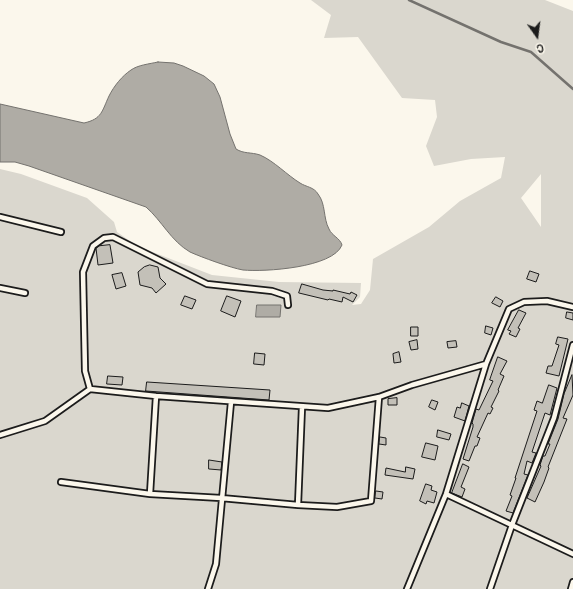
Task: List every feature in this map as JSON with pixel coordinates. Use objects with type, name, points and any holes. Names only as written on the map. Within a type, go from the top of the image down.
[{"type":"lane","points":[[0,217],[61,232]]},
{"type":"lane","points":[[90,389],[85,371],[83,272],[93,246],[104,238],[113,236],[207,284],[272,291],[288,296],[288,305]]},
{"type":"lane","points":[[0,288],[26,293]]},
{"type":"lane","points":[[407,589],[446,494],[486,364],[509,309],[524,302],[547,301],[573,307]]},
{"type":"lane","points":[[490,589],[512,525],[554,418],[573,345]]},
{"type":"lane","points":[[0,435],[45,421],[90,389],[230,402],[328,408],[380,397],[412,385],[486,364]]},
{"type":"lane","points":[[150,494],[156,396]]},
{"type":"lane","points":[[61,482],[150,494],[221,498],[298,505],[337,507],[371,501],[380,397]]},
{"type":"lane","points":[[208,589],[216,564],[230,402]]},
{"type":"lane","points":[[298,505],[302,407]]},
{"type":"lane","points":[[446,494],[573,554]]},
{"type":"lane","points":[[571,589],[573,582]]},
{"type":"shaded area","points":[[311,0],[545,0],[573,11],[573,589],[0,589],[0,169],[21,174],[87,198],[114,222],[117,232],[137,246],[212,275],[279,282],[361,283],[360,297],[352,305],[361,304],[370,290],[373,259],[429,227],[460,201],[501,178],[505,157],[471,159],[434,166],[426,146],[437,117],[435,100],[402,98],[358,37],[324,38],[331,15]],"holes":[[[541,174],[541,227],[521,198]]]},
{"type":"shaded area","points":[[158,62],[174,63],[183,66],[204,76],[214,84],[220,97],[230,134],[236,149],[242,152],[260,155],[275,164],[300,183],[312,188],[316,192],[321,198],[327,225],[342,245],[336,253],[326,259],[297,267],[266,270],[238,269],[190,252],[172,237],[146,207],[29,166],[15,162],[0,162],[0,104],[84,123],[95,119],[101,114],[113,89],[121,78],[128,72],[137,67]]},
{"type":"shaded area","points":[[257,305],[281,305],[280,317],[256,317]]},
{"type":"building","points":[[110,245],[113,263],[98,265],[96,248],[99,246]]},
{"type":"building","points":[[150,265],[158,267],[160,278],[166,284],[156,293],[152,288],[140,285],[138,272],[144,267]]},
{"type":"building","points":[[530,271],[539,274],[536,282],[527,279]]},
{"type":"building","points":[[122,273],[126,286],[116,289],[112,275]]},
{"type":"building","points":[[302,284],[323,290],[333,290],[350,294],[351,292],[357,295],[353,302],[343,297],[342,302],[328,300],[299,293]]},
{"type":"building","points":[[185,296],[196,300],[192,309],[181,305]]},
{"type":"building","points":[[227,296],[241,301],[235,317],[221,311]]},
{"type":"building","points":[[496,297],[503,301],[500,307],[492,303]]},
{"type":"building","points":[[519,310],[526,313],[518,328],[520,329],[516,337],[509,334],[511,331],[508,330]]},
{"type":"building","points":[[567,312],[573,313],[573,320],[566,318]]},
{"type":"building","points":[[486,326],[493,328],[491,335],[485,333]]},
{"type":"building","points":[[411,327],[418,327],[418,336],[411,336]]},
{"type":"building","points":[[558,337],[568,339],[559,376],[546,373],[548,366],[552,366],[559,345],[556,344]]},
{"type":"building","points":[[417,340],[418,349],[411,350],[409,342]]},
{"type":"building","points":[[456,341],[457,347],[448,348],[447,342]]},
{"type":"building","points":[[399,352],[401,362],[394,363],[393,354]]},
{"type":"building","points":[[255,353],[265,354],[264,365],[254,364]]},
{"type":"building","points":[[498,357],[507,361],[500,374],[504,376],[491,407],[493,408],[490,414],[488,413],[477,437],[480,438],[469,461],[463,459],[473,427],[472,423],[476,409],[479,410],[493,381],[490,380]]},
{"type":"building","points":[[572,375],[573,395],[563,418],[567,419],[548,467],[549,468],[544,482],[535,502],[527,498],[541,466],[543,456],[545,456],[550,444],[548,444],[558,419],[564,394]]},
{"type":"building","points":[[108,376],[123,377],[122,385],[107,384]]},
{"type":"building","points":[[147,382],[270,390],[269,400],[146,391]]},
{"type":"building","points":[[549,385],[557,388],[550,415],[545,413],[532,452],[536,453],[532,463],[527,461],[524,474],[528,475],[513,513],[506,511],[512,496],[510,495],[515,478],[537,411],[534,410],[537,401],[542,403]]},
{"type":"building","points":[[397,398],[397,405],[388,405],[388,399]]},
{"type":"building","points":[[432,400],[438,402],[435,410],[429,407]]},
{"type":"building","points":[[462,403],[469,406],[465,421],[454,417],[457,407],[460,408]]},
{"type":"building","points":[[438,430],[451,434],[449,440],[437,437]]},
{"type":"building","points":[[380,437],[386,438],[386,445],[379,444]]},
{"type":"building","points":[[426,443],[438,446],[435,460],[422,457]]},
{"type":"building","points":[[209,460],[222,462],[221,470],[209,469]]},
{"type":"building","points":[[463,464],[469,467],[461,487],[465,489],[462,497],[452,493]]},
{"type":"building","points":[[406,467],[415,469],[413,479],[385,475],[386,468],[405,472]]},
{"type":"building","points":[[426,484],[432,486],[431,490],[437,492],[434,503],[427,501],[426,504],[420,501]]},
{"type":"building","points":[[376,491],[383,492],[382,499],[375,498]]},
{"type":"waterway","points":[[409,0],[501,42],[531,52],[573,89]]}]
